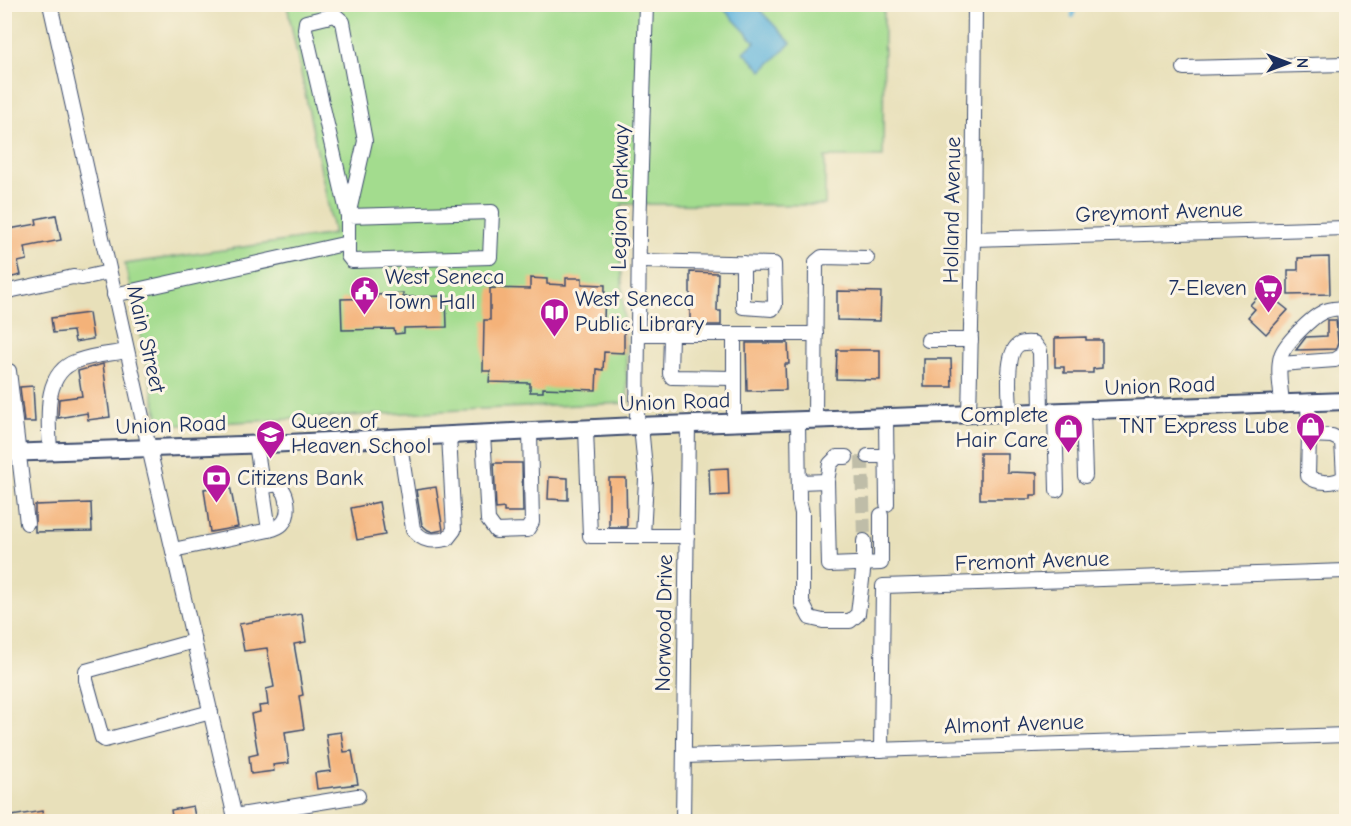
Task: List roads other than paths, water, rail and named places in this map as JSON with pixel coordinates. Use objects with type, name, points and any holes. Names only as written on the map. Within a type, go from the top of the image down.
[{"type":"main road","name":"Union Road","points":[[12,453],[688,424],[1347,401]]},
{"type":"street","name":"Main Street","points":[[50,4],[114,295],[235,819]]},
{"type":"street","name":"Legion Parkway","points":[[643,536],[646,479],[639,426],[639,334],[646,4]]},
{"type":"street","name":"Holland Avenue","points":[[969,415],[974,238],[975,4]]},
{"type":"street","points":[[348,216],[304,29],[306,22],[335,15],[343,22],[365,141],[348,216],[348,256],[352,261],[490,257],[492,212],[348,216]]},
{"type":"street","points":[[1184,68],[1347,64]]},
{"type":"street","name":"Greymont Avenue","points":[[974,238],[1347,228]]},
{"type":"street","points":[[114,295],[348,243]]},
{"type":"street","points":[[815,420],[816,261],[822,257],[867,258]]},
{"type":"street","points":[[640,261],[743,263]]},
{"type":"street","points":[[4,292],[73,277],[82,279],[110,272]]},
{"type":"street","points":[[1282,404],[1280,364],[1282,353],[1292,338],[1318,315],[1330,310],[1345,308],[1347,340]]},
{"type":"street","points":[[639,334],[816,334]]},
{"type":"street","points":[[671,334],[670,374],[672,377],[734,378]]},
{"type":"street","points":[[734,334],[734,423]]},
{"type":"street","points":[[928,340],[971,340]]},
{"type":"street","points":[[1010,414],[1010,359],[1017,345],[1034,343],[1040,351],[1056,490]]},
{"type":"street","points":[[1280,364],[1335,360],[1343,355],[1347,346]]},
{"type":"street","points":[[50,452],[51,390],[57,374],[75,361],[127,351]]},
{"type":"street","points":[[4,370],[9,371],[12,453],[27,523]]},
{"type":"street","points":[[1308,403],[1308,476],[1311,480],[1318,482],[1339,481],[1344,477],[1346,470],[1342,441],[1332,436],[1309,435]]},
{"type":"street","points":[[1083,411],[1085,476]]},
{"type":"street","points":[[846,457],[837,457],[830,464],[827,481],[829,565],[881,563],[887,456],[886,418]]},
{"type":"street","points":[[798,421],[799,501],[802,513],[802,603],[810,618],[823,621],[850,621],[858,614],[864,563],[864,541]]},
{"type":"street","name":"Norwood Drive","points":[[683,822],[688,424]]},
{"type":"street","points":[[586,429],[590,536],[687,536]]},
{"type":"street","points":[[483,434],[488,520],[496,531],[527,530],[532,522],[530,432]]},
{"type":"street","points":[[399,438],[413,530],[420,538],[440,541],[447,539],[454,530],[449,435]]},
{"type":"street","points":[[256,444],[269,530]]},
{"type":"street","points":[[868,456],[887,456]]},
{"type":"street","points":[[799,482],[827,481]]},
{"type":"street","points":[[173,550],[269,530],[282,525],[287,518],[288,506],[285,496],[275,484],[263,487]]},
{"type":"street","name":"Fremont Avenue","points":[[880,750],[883,586],[1347,571]]},
{"type":"street","points":[[194,641],[86,670],[86,680],[104,739],[211,712]]},
{"type":"street","name":"Almont Avenue","points":[[684,756],[1347,735]]},
{"type":"street","points":[[235,819],[358,796]]},
{"type":"water","points":[[720,5],[759,5],[757,7],[791,43],[762,71],[744,52],[755,42]]},
{"type":"waterway","points":[[1072,16],[1077,4]]},
{"type":"tunnel","points":[[862,456],[864,541]]},
{"type":"place","name":"7-Eleven","points":[[1268,314]]},
{"type":"place","name":"West Seneca Town Hall","points":[[364,316]]},
{"type":"place","name":"West Seneca Public Library","points":[[554,338]]},
{"type":"place","name":"TNT Express Lube","points":[[1310,452]]},
{"type":"place","name":"Complete Hair Care","points":[[1069,454]]},
{"type":"place","name":"Queen of Heaven School","points":[[270,460]]},
{"type":"place","name":"Citizens Bank","points":[[216,504]]}]
